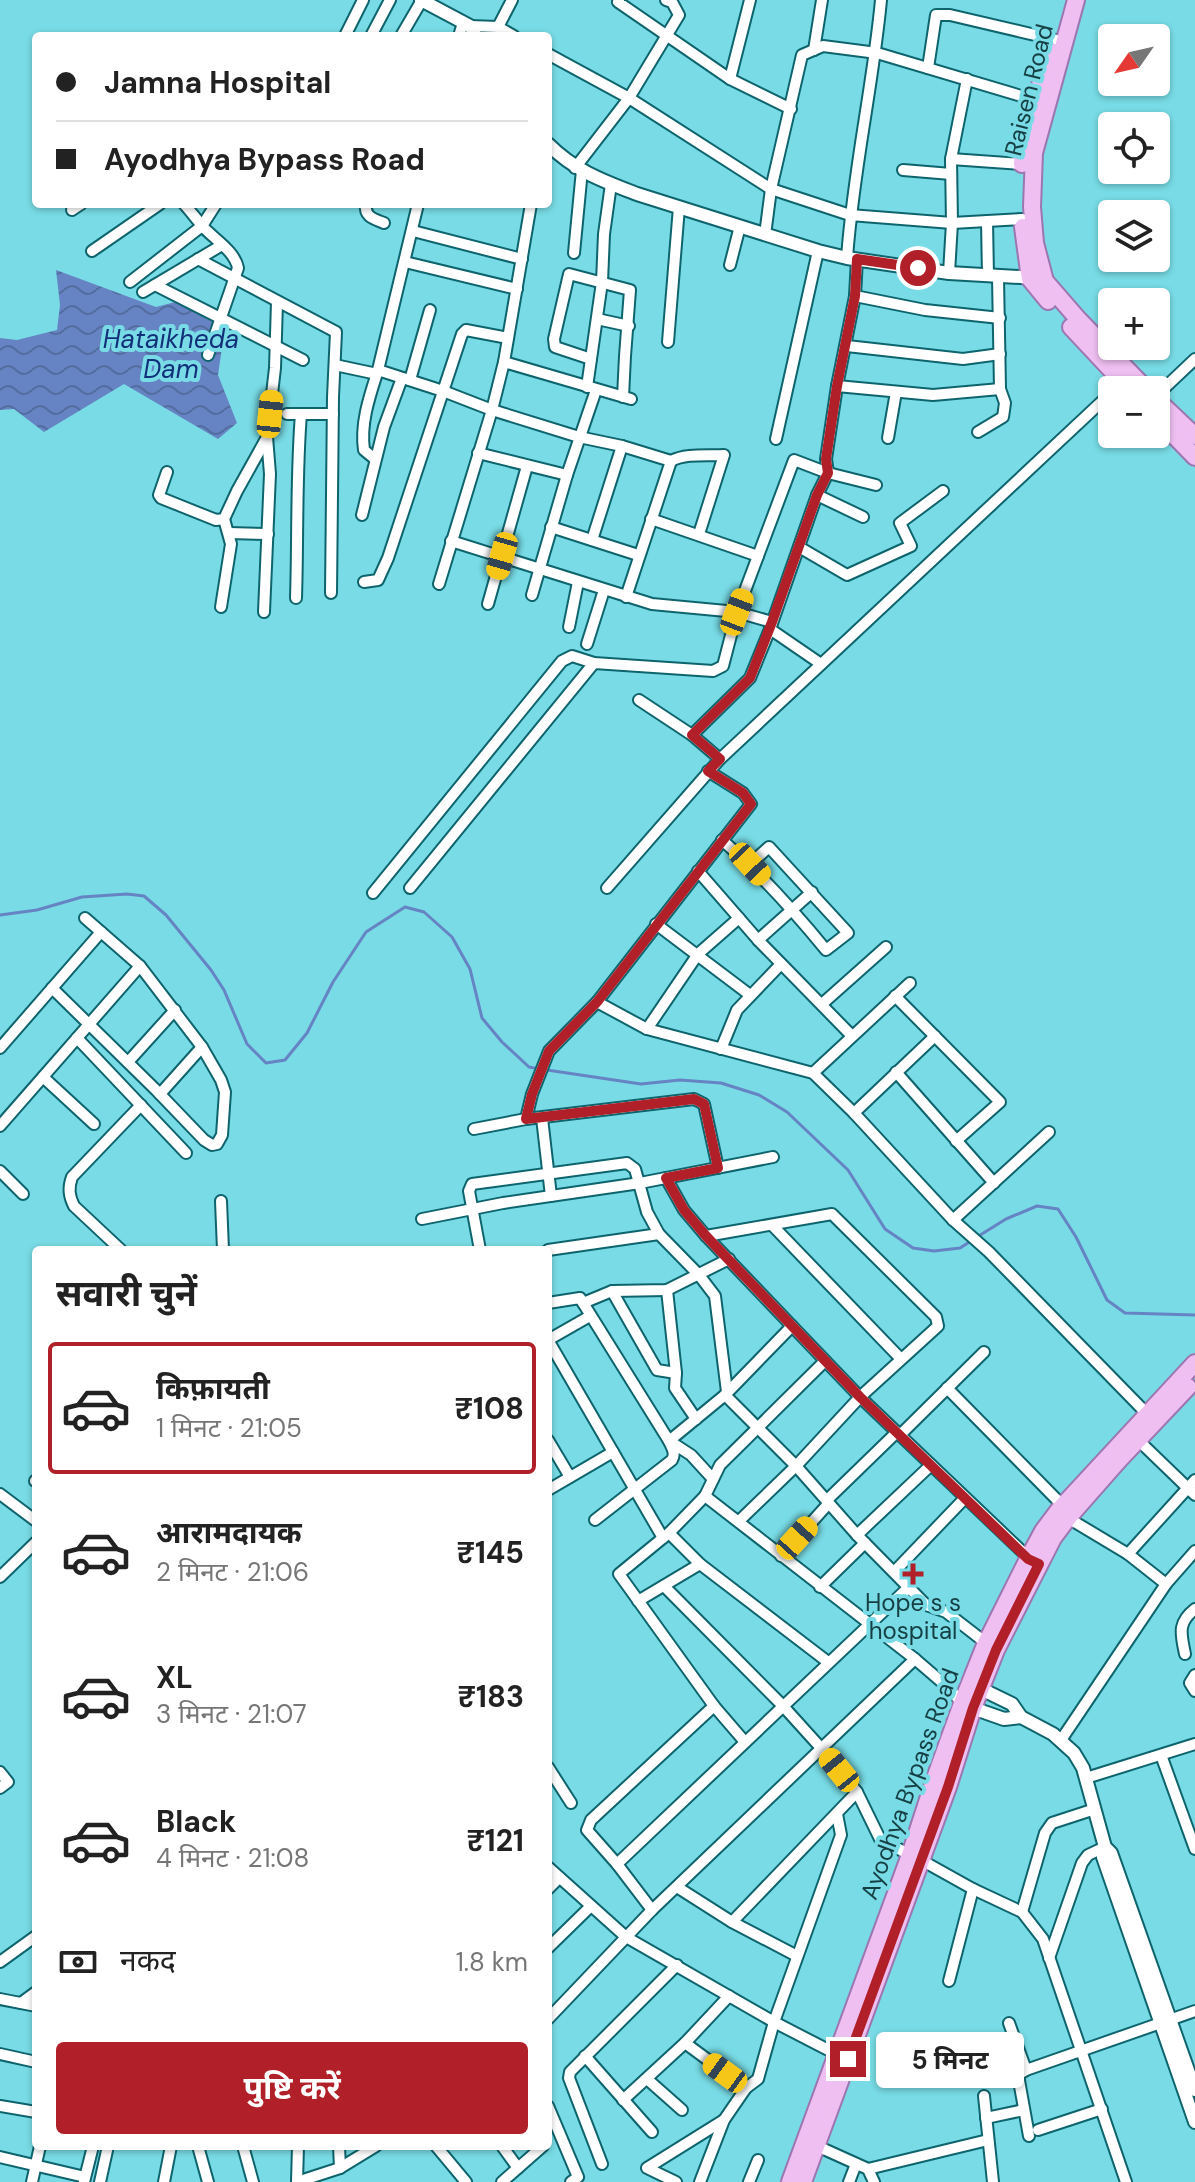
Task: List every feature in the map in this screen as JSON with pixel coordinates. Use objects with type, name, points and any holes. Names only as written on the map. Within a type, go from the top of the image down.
[{"type":"main road","name":"Raisen Road","points":[[1060,41],[1066,0]]},
{"type":"main road","name":"Raisen Road","points":[[1076,0],[1023,152],[1024,245],[1037,278],[1078,319],[1115,376]]},
{"type":"main road","name":"Raisen Road","points":[[1037,278],[1032,207],[1034,153],[1041,102]]},
{"type":"main road","points":[[1170,411],[1195,436]]},
{"type":"main road","points":[[1170,431],[1195,457]]},
{"type":"main road","name":"Ayodhya Bypass Road","points":[[790,2182],[842,2056],[916,1858],[934,1781],[976,1686],[996,1650],[1034,1561],[1043,1531],[1065,1512],[1151,1418],[1195,1363]]},
{"type":"main road","name":"Ayodhya Bypass Road","points":[[1151,1418],[1191,1389]]},
{"type":"main road","name":"Ayodhya Bypass Road","points":[[976,1686],[986,1643],[1034,1561]]},
{"type":"main road","name":"Ayodhya Bypass Road","points":[[803,2182],[817,2146],[842,2056]]},
{"type":"street","points":[[347,32],[363,0]]},
{"type":"street","points":[[373,32],[390,0]]},
{"type":"street","points":[[498,27],[512,0]]},
{"type":"street","points":[[619,0],[730,79],[791,109]]},
{"type":"street","points":[[574,253],[579,169],[629,98],[679,15],[672,2],[666,0]]},
{"type":"street","points":[[730,79],[750,0]]},
{"type":"street","points":[[814,50],[822,0]]},
{"type":"street","points":[[692,735],[750,678],[817,495],[828,473],[826,459],[837,386],[855,296],[850,215],[877,53],[881,0]]},
{"type":"street","points":[[404,32],[424,1],[470,28],[498,27],[507,32]]},
{"type":"street","points":[[928,68],[936,15],[950,15],[1060,41]]},
{"type":"street","points":[[765,235],[771,189],[802,55],[823,46],[877,53],[1041,102]]},
{"type":"street","points":[[552,56],[629,98],[771,189],[850,215],[952,223],[1022,219]]},
{"type":"street","points":[[949,273],[951,159],[967,79]]},
{"type":"street","points":[[552,148],[564,161],[611,184],[818,251],[949,273],[1037,278]]},
{"type":"street","points":[[951,159],[1022,164]]},
{"type":"street","points":[[903,170],[951,174]]},
{"type":"street","points":[[532,595],[592,389],[591,359],[611,184]]},
{"type":"street","points":[[668,342],[679,207]]},
{"type":"street","points":[[92,251],[154,208]]},
{"type":"street","points":[[187,208],[237,261],[238,268],[208,355]]},
{"type":"street","points":[[130,282],[202,226],[213,208]]},
{"type":"street","points":[[366,208],[371,218],[384,223]]},
{"type":"street","points":[[375,459],[364,450],[369,398],[417,208]]},
{"type":"street","points":[[439,584],[504,362],[530,208]]},
{"type":"street","points":[[978,432],[1003,417],[1005,403],[1000,389],[1000,318],[987,221]]},
{"type":"street","points":[[730,265],[740,226]]},
{"type":"street","points":[[413,231],[522,259]]},
{"type":"street","points":[[143,292],[222,245]]},
{"type":"street","points":[[776,439],[818,251]]},
{"type":"street","points":[[198,259],[336,332],[331,593]]},
{"type":"street","points":[[405,262],[517,289]]},
{"type":"street","points":[[504,362],[627,398],[625,356],[630,290],[569,274],[554,339],[555,347],[591,359]]},
{"type":"street","points":[[155,285],[303,360]]},
{"type":"street","points":[[855,296],[925,310],[1000,318]]},
{"type":"street","points":[[264,612],[270,474],[267,437],[277,302]]},
{"type":"street","points":[[362,515],[384,427],[406,379],[430,310]]},
{"type":"street","points":[[597,319],[629,326]]},
{"type":"street","points":[[364,582],[378,580],[388,558],[462,334],[466,330],[508,338]]},
{"type":"street","points":[[847,346],[963,359],[1000,354]]},
{"type":"street","points":[[1170,383],[1195,359]]},
{"type":"street","points":[[335,365],[406,379],[579,437],[671,461]]},
{"type":"street","points":[[837,386],[933,395],[1000,389]]},
{"type":"street","points":[[888,438],[896,392]]},
{"type":"street","points":[[607,888],[720,759],[1098,408]]},
{"type":"street","points":[[287,414],[333,414]]},
{"type":"street","points":[[296,598],[297,472],[301,414]]},
{"type":"street","points":[[221,607],[231,544],[224,519],[267,437]]},
{"type":"street","points":[[592,540],[622,446]]},
{"type":"street","points":[[478,453],[567,475]]},
{"type":"street","points":[[626,597],[671,461],[676,458],[724,455],[699,534]]},
{"type":"street","points":[[373,893],[562,661],[572,656],[594,663],[713,671],[723,666],[737,612],[794,460],[828,473],[876,485]]},
{"type":"street","points":[[488,604],[527,466]]},
{"type":"street","points":[[167,472],[160,490],[161,498],[216,520],[224,519]]},
{"type":"street","points":[[799,547],[847,575],[911,546],[900,523],[943,491]]},
{"type":"street","points":[[817,495],[863,517]]},
{"type":"street","points":[[651,519],[758,556]]},
{"type":"street","points":[[551,527],[638,555]]},
{"type":"street","points":[[229,533],[268,534]]},
{"type":"street","points":[[451,541],[652,604],[737,612],[771,626],[821,664]]},
{"type":"street","points":[[569,627],[578,582]]},
{"type":"street","points":[[587,644],[604,590]]},
{"type":"street","points":[[410,888],[594,663]]},
{"type":"street","points":[[639,700],[692,735],[720,759]]},
{"type":"street","points":[[526,1119],[549,1051],[597,1002],[751,804],[743,793],[708,771]]},
{"type":"street","points":[[722,840],[750,864],[826,950],[848,933],[769,847],[750,864]]},
{"type":"street","points":[[698,871],[758,940],[852,1036]]},
{"type":"street","points":[[758,940],[812,892]]},
{"type":"street","points":[[52,988],[204,1140],[212,1145],[220,1141],[225,1092],[202,1047],[140,966],[85,918]]},
{"type":"street","points":[[647,1029],[698,954],[739,918]]},
{"type":"street","points":[[656,924],[750,995]]},
{"type":"street","points":[[0,1048],[101,932]]},
{"type":"street","points":[[822,1004],[886,947]]},
{"type":"street","points":[[721,1049],[737,1010],[781,964]]},
{"type":"street","points":[[0,1126],[140,966]]},
{"type":"street","points":[[813,1073],[910,983]]},
{"type":"street","points":[[895,996],[1000,1102],[956,1141]]},
{"type":"street","points":[[597,1002],[647,1029],[813,1073],[953,1220],[989,1252],[1151,1418]]},
{"type":"street","points":[[128,1062],[175,1010]]},
{"type":"street","points":[[854,1113],[935,1036]]},
{"type":"street","points":[[77,1038],[186,1153]]},
{"type":"street","points":[[160,1094],[202,1047]]},
{"type":"street","points":[[896,1072],[994,1183]]},
{"type":"street","points":[[43,1077],[94,1124]]},
{"type":"street","points":[[474,1129],[526,1119],[694,1099],[704,1104],[718,1168]]},
{"type":"street","points":[[117,1246],[74,1206],[69,1187],[72,1177],[141,1105]]},
{"type":"street","points":[[542,1118],[551,1196]]},
{"type":"street","points":[[953,1220],[1049,1132]]},
{"type":"street","points":[[422,1219],[503,1203],[640,1183],[773,1157]]},
{"type":"street","points":[[479,1246],[469,1191],[472,1184],[627,1163],[635,1169],[647,1212],[659,1234],[715,1296],[726,1393],[926,1605],[946,1612],[986,1643]]},
{"type":"street","points":[[0,1171],[23,1194]]},
{"type":"street","points":[[666,1178],[684,1210],[706,1236],[825,1361],[1034,1561]]},
{"type":"street","points":[[501,1180],[503,1203]]},
{"type":"street","points":[[221,1201],[223,1246]]},
{"type":"street","points":[[706,1236],[832,1214],[936,1317],[938,1326],[860,1397],[739,1521]]},
{"type":"street","points":[[772,1225],[901,1359]]},
{"type":"street","points":[[552,1249],[659,1234]]},
{"type":"street","points":[[583,1303],[612,1291],[667,1290],[729,1259]]},
{"type":"street","points":[[667,1290],[675,1388],[696,1419]]},
{"type":"street","points":[[612,1291],[657,1370],[676,1373]]},
{"type":"street","points":[[552,1302],[580,1298],[673,1443],[691,1455],[713,1479]]},
{"type":"street","points":[[552,1338],[590,1316]]},
{"type":"street","points":[[595,1520],[672,1460],[675,1456],[673,1443],[680,1432],[726,1393],[792,1326]]},
{"type":"street","points":[[552,1347],[634,1488],[666,1535],[828,1662]]},
{"type":"street","points":[[781,1556],[828,1502],[984,1352]]},
{"type":"street","points":[[745,1742],[714,1706],[619,1574],[666,1535],[705,1496],[720,1465],[825,1361]]},
{"type":"street","points":[[947,1388],[1065,1512],[1166,1584]]},
{"type":"street","points":[[1128,1554],[1192,1488],[1134,1436]]},
{"type":"street","points":[[552,1447],[570,1477]]},
{"type":"street","points":[[552,1488],[613,1452]]},
{"type":"street","points":[[820,1587],[931,1465]]},
{"type":"street","points":[[705,1496],[915,1659],[967,1706],[1004,1719],[1021,1717]]},
{"type":"street","points":[[894,1572],[965,1498]]},
{"type":"street","points":[[2,1499],[32,1518]]},
{"type":"street","points":[[0,1577],[32,1546]]},
{"type":"street","points":[[1061,1740],[1166,1584],[1195,1551]]},
{"type":"street","points":[[638,1601],[700,1564]]},
{"type":"street","points":[[664,1586],[821,1748],[857,1792],[880,1839],[1022,1912],[1043,1939],[1126,2182]]},
{"type":"street","points":[[617,1864],[909,1587]]},
{"type":"street","points":[[1185,1654],[1183,1622],[1195,1609]]},
{"type":"street","points":[[552,2015],[652,1910],[915,1659]]},
{"type":"street","points":[[1195,1675],[1190,1683],[1195,1691]]},
{"type":"street","points":[[951,1690],[976,1686],[1012,1704],[1021,1717],[1061,1740],[1079,1759],[1105,1847],[1111,1853],[1166,2022],[1195,2122]]},
{"type":"street","points":[[652,1910],[587,1830],[591,1820],[714,1706]]},
{"type":"street","points":[[1086,1778],[1195,1744]]},
{"type":"street","points":[[1161,1755],[1195,1849]]},
{"type":"street","points":[[0,1772],[8,1782],[0,1788]]},
{"type":"street","points":[[552,1773],[571,1803]]},
{"type":"street","points":[[732,1922],[857,1792]]},
{"type":"street","points":[[1022,1912],[1045,1833],[1052,1823],[1095,1809]]},
{"type":"street","points":[[1183,1814],[1195,1809]]},
{"type":"street","points":[[700,2182],[724,2120],[746,2088],[758,2079],[774,2022],[841,1835],[837,1814]]},
{"type":"street","points":[[1049,1958],[1082,1863],[1088,1855],[1105,1847]]},
{"type":"street","points":[[552,1871],[626,1937],[774,2022],[842,2056]]},
{"type":"street","points":[[552,1885],[559,1878]]},
{"type":"street","points":[[677,1887],[732,1922],[797,1956]]},
{"type":"street","points":[[949,1981],[973,1889]]},
{"type":"street","points":[[552,1944],[591,1906]]},
{"type":"street","points":[[0,1962],[32,1939]]},
{"type":"street","points":[[602,2164],[569,2078],[570,2072],[677,1965]]},
{"type":"street","points":[[21,2003],[32,1995]]},
{"type":"street","points":[[623,2100],[685,2043],[729,1996]]},
{"type":"street","points":[[0,1999],[32,2005]]},
{"type":"street","points":[[1102,2109],[1033,2133],[1024,2110],[1018,2075],[1080,2050],[1195,2011]]},
{"type":"street","points":[[1166,2022],[1195,2090]]},
{"type":"street","points":[[1009,2023],[1026,2070]]},
{"type":"street","points":[[685,2043],[746,2088]]},
{"type":"street","points":[[0,2054],[32,2061]]},
{"type":"street","points":[[585,2056],[652,2132]]},
{"type":"street","points":[[647,2079],[682,2110]]},
{"type":"street","points":[[984,2096],[993,2182]]},
{"type":"street","points":[[0,2106],[32,2111]]},
{"type":"street","points":[[986,2118],[1024,2110]]},
{"type":"street","points":[[552,2115],[578,2177],[573,2181]]},
{"type":"street","points":[[676,2182],[647,2168],[724,2120]]},
{"type":"street","points":[[552,2139],[560,2132]]},
{"type":"street","points":[[817,2146],[868,2169],[988,2140]]},
{"type":"street","points":[[32,2182],[39,2150]]},
{"type":"street","points":[[0,2157],[36,2164],[84,2180],[92,2150]]},
{"type":"street","points":[[100,2182],[107,2150]]},
{"type":"street","points":[[164,2182],[170,2150]]},
{"type":"street","points":[[199,2150],[208,2182]]},
{"type":"street","points":[[244,2150],[253,2182]]},
{"type":"street","points":[[298,2150],[299,2182],[340,2168],[369,2150]]},
{"type":"street","points":[[339,2150],[340,2168]]},
{"type":"street","points":[[439,2150],[466,2182]]},
{"type":"street","points":[[505,2150],[518,2168]]},
{"type":"street","points":[[502,2182],[538,2150]]},
{"type":"street","points":[[749,2182],[758,2160]]},
{"type":"street","points":[[849,2182],[856,2164]]},
{"type":"street","points":[[868,2169],[874,2182]]},
{"type":"water","name":"Hataikheda Dam","points":[[56,270],[156,307],[191,298],[203,304],[224,334],[218,375],[237,423],[218,439],[124,384],[44,432],[14,409],[0,410],[0,338],[17,340],[57,330],[60,305]]},
{"type":"waterway","points":[[0,915],[37,910],[82,897],[144,896],[166,915],[211,970],[224,990],[247,1044],[266,1063],[285,1060],[307,1033],[333,982],[366,932],[405,907],[424,912],[452,937],[470,969],[482,1018],[529,1067],[539,1069]]},
{"type":"waterway","points":[[547,1070],[641,1084],[680,1080],[721,1083],[759,1095],[787,1112],[848,1170],[885,1229],[913,1248],[934,1251],[960,1248],[971,1241]]},
{"type":"waterway","points":[[977,1237],[1006,1219],[1037,1206],[1058,1209],[1076,1237],[1107,1300],[1125,1313],[1195,1315]]},
{"type":"place","name":"Hope s s hospital","points":[[913,1574]]},
{"type":"route","points":[[848,2059],[948,1787],[973,1708],[996,1650],[1039,1564],[1028,1559],[860,1397],[684,1210],[666,1178],[718,1168],[704,1104],[694,1099],[526,1119],[549,1051],[597,1002],[751,804],[743,793],[708,771],[720,759],[692,735],[750,678],[817,495],[828,473],[826,459],[855,296],[857,259],[918,268]]}]
